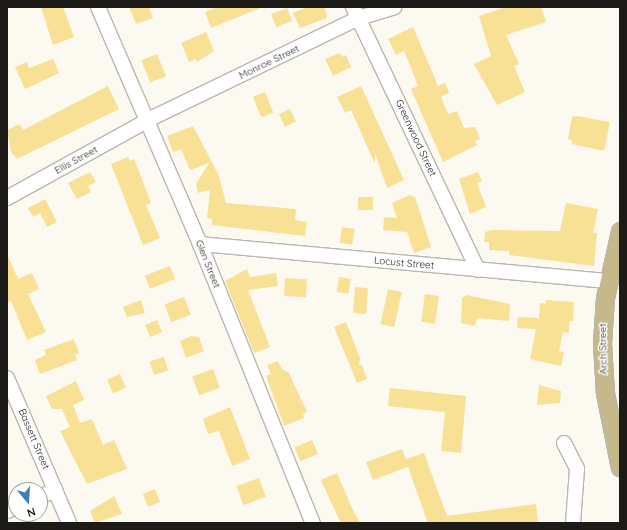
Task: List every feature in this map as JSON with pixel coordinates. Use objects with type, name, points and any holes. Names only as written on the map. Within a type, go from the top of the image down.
[{"type":"main road","name":"Arch Street","points":[[620,231],[608,282],[602,324],[603,369],[620,468]]},
{"type":"street","name":"Glen Street","points":[[98,7],[145,122],[200,244],[313,523]]},
{"type":"street","name":"Monroe Street","points":[[145,122],[356,13],[394,7]]},
{"type":"street","name":"Greenwood Street","points":[[356,13],[478,270]]},
{"type":"street","name":"Ellis Street","points":[[7,198],[145,122]]},
{"type":"street","name":"Locust Street","points":[[200,244],[608,282]]},
{"type":"street","name":"Bassett Street","points":[[7,378],[70,523]]},
{"type":"street","points":[[564,443],[577,469],[573,523]]},
{"type":"street","points":[[48,494],[56,490]]},
{"type":"building","points":[[41,7],[63,7],[74,37],[53,45]]},
{"type":"building","points":[[129,7],[149,7],[153,18],[136,24]]},
{"type":"building","points":[[217,7],[263,7],[211,28],[205,12]]},
{"type":"building","points":[[308,7],[325,7],[327,18],[300,28],[293,13]]},
{"type":"building","points":[[506,7],[541,7],[546,22],[506,35],[519,64],[514,66],[525,92],[497,105],[474,64],[491,56],[479,16]]},
{"type":"building","points":[[287,8],[292,21],[276,27],[271,14]]},
{"type":"building","points":[[413,27],[438,86],[445,83],[449,93],[441,97],[448,114],[457,111],[464,128],[475,127],[480,139],[475,141],[477,145],[443,162],[411,89],[418,86],[404,51],[396,55],[388,39]]},
{"type":"building","points":[[206,32],[214,51],[197,62],[196,59],[189,62],[181,43]]},
{"type":"building","points":[[340,53],[342,57],[346,55],[351,67],[333,76],[325,59]]},
{"type":"building","points":[[157,54],[166,76],[150,83],[141,60]]},
{"type":"building","points":[[53,59],[59,73],[25,89],[15,67],[27,62],[29,68]]},
{"type":"building","points":[[108,86],[119,109],[17,159],[11,152],[7,130],[20,124],[23,130]]},
{"type":"building","points":[[361,86],[404,180],[387,188],[375,153],[375,164],[351,110],[345,113],[337,97]]},
{"type":"building","points":[[265,92],[273,112],[261,117],[253,97]]},
{"type":"building","points":[[290,109],[296,122],[285,127],[279,114]]},
{"type":"building","points":[[577,116],[610,122],[604,151],[572,144],[572,140],[568,139],[572,117]]},
{"type":"building","points":[[193,126],[219,176],[226,203],[296,209],[295,220],[307,222],[305,236],[212,225],[212,219],[207,218],[210,190],[198,193],[196,184],[209,163],[190,170],[181,149],[173,152],[167,136]]},
{"type":"building","points":[[128,157],[130,161],[134,159],[144,184],[151,203],[146,205],[160,238],[143,245],[111,164]]},
{"type":"building","points":[[90,172],[96,182],[88,186],[91,192],[77,199],[68,183]]},
{"type":"building","points":[[478,172],[482,181],[477,183],[486,207],[470,214],[459,179]]},
{"type":"building","points":[[410,195],[415,197],[431,247],[414,253],[407,232],[383,230],[384,217],[397,218],[392,203]]},
{"type":"building","points":[[358,197],[373,197],[373,210],[358,210]]},
{"type":"building","points":[[45,199],[57,222],[47,227],[40,213],[33,217],[28,208]]},
{"type":"building","points":[[566,203],[598,209],[593,233],[597,233],[594,266],[509,255],[509,251],[489,250],[489,242],[484,242],[485,232],[491,230],[560,231]]},
{"type":"building","points":[[342,227],[355,229],[352,245],[339,243]]},
{"type":"building","points":[[7,254],[18,279],[32,273],[39,289],[28,294],[46,332],[27,340],[11,301],[7,303]]},
{"type":"building","points":[[170,266],[175,279],[150,289],[145,276]]},
{"type":"building","points":[[247,269],[250,277],[276,273],[278,286],[248,290],[270,347],[254,353],[225,281]]},
{"type":"building","points":[[339,277],[351,279],[349,294],[337,292]]},
{"type":"building","points":[[285,278],[307,279],[306,297],[284,296]]},
{"type":"building","points":[[355,287],[368,288],[366,314],[353,313]]},
{"type":"building","points":[[388,289],[402,292],[394,327],[381,324]]},
{"type":"building","points":[[425,294],[439,296],[435,324],[421,322]]},
{"type":"building","points":[[466,295],[510,304],[509,321],[477,318],[475,326],[461,323],[462,298]]},
{"type":"building","points":[[184,297],[191,315],[171,322],[164,305]]},
{"type":"building","points":[[141,300],[145,313],[127,317],[123,307]]},
{"type":"building","points":[[546,300],[574,302],[573,321],[569,321],[569,333],[563,332],[559,351],[564,352],[561,366],[530,359],[536,329],[517,328],[518,317],[539,318],[540,303],[546,304]]},
{"type":"building","points":[[157,320],[162,332],[150,337],[145,325]]},
{"type":"building","points":[[346,322],[360,358],[359,365],[362,365],[367,379],[357,383],[334,327]]},
{"type":"building","points":[[191,336],[199,337],[204,351],[186,358],[180,341]]},
{"type":"building","points":[[74,339],[79,353],[75,355],[77,360],[40,374],[35,360],[46,355],[44,350]]},
{"type":"building","points":[[164,357],[168,370],[154,375],[150,361]]},
{"type":"building","points":[[278,361],[282,369],[289,373],[307,412],[303,414],[304,418],[284,426],[266,376],[271,374],[267,365]]},
{"type":"building","points":[[213,369],[220,388],[199,395],[192,377]]},
{"type":"building","points":[[120,374],[126,388],[113,393],[107,379]]},
{"type":"building","points":[[76,381],[84,400],[73,405],[80,423],[92,419],[103,445],[114,440],[127,469],[87,484],[60,431],[70,427],[62,409],[52,409],[46,396]]},
{"type":"building","points":[[539,385],[561,391],[560,403],[537,405]]},
{"type":"building","points":[[390,388],[466,396],[461,453],[441,451],[445,412],[388,406]]},
{"type":"building","points":[[230,407],[250,459],[232,466],[219,431],[208,434],[203,419]]},
{"type":"building","points":[[312,440],[318,454],[300,461],[295,447]]},
{"type":"building","points":[[402,449],[406,459],[424,453],[447,516],[536,504],[538,522],[428,523],[408,467],[373,480],[366,462]]},
{"type":"building","points":[[337,473],[360,523],[341,523],[329,498],[321,480]]},
{"type":"building","points":[[259,478],[266,497],[243,505],[236,486]]},
{"type":"building","points":[[155,489],[160,502],[148,507],[143,494]]},
{"type":"building","points":[[114,496],[122,514],[95,523],[90,511]]}]
